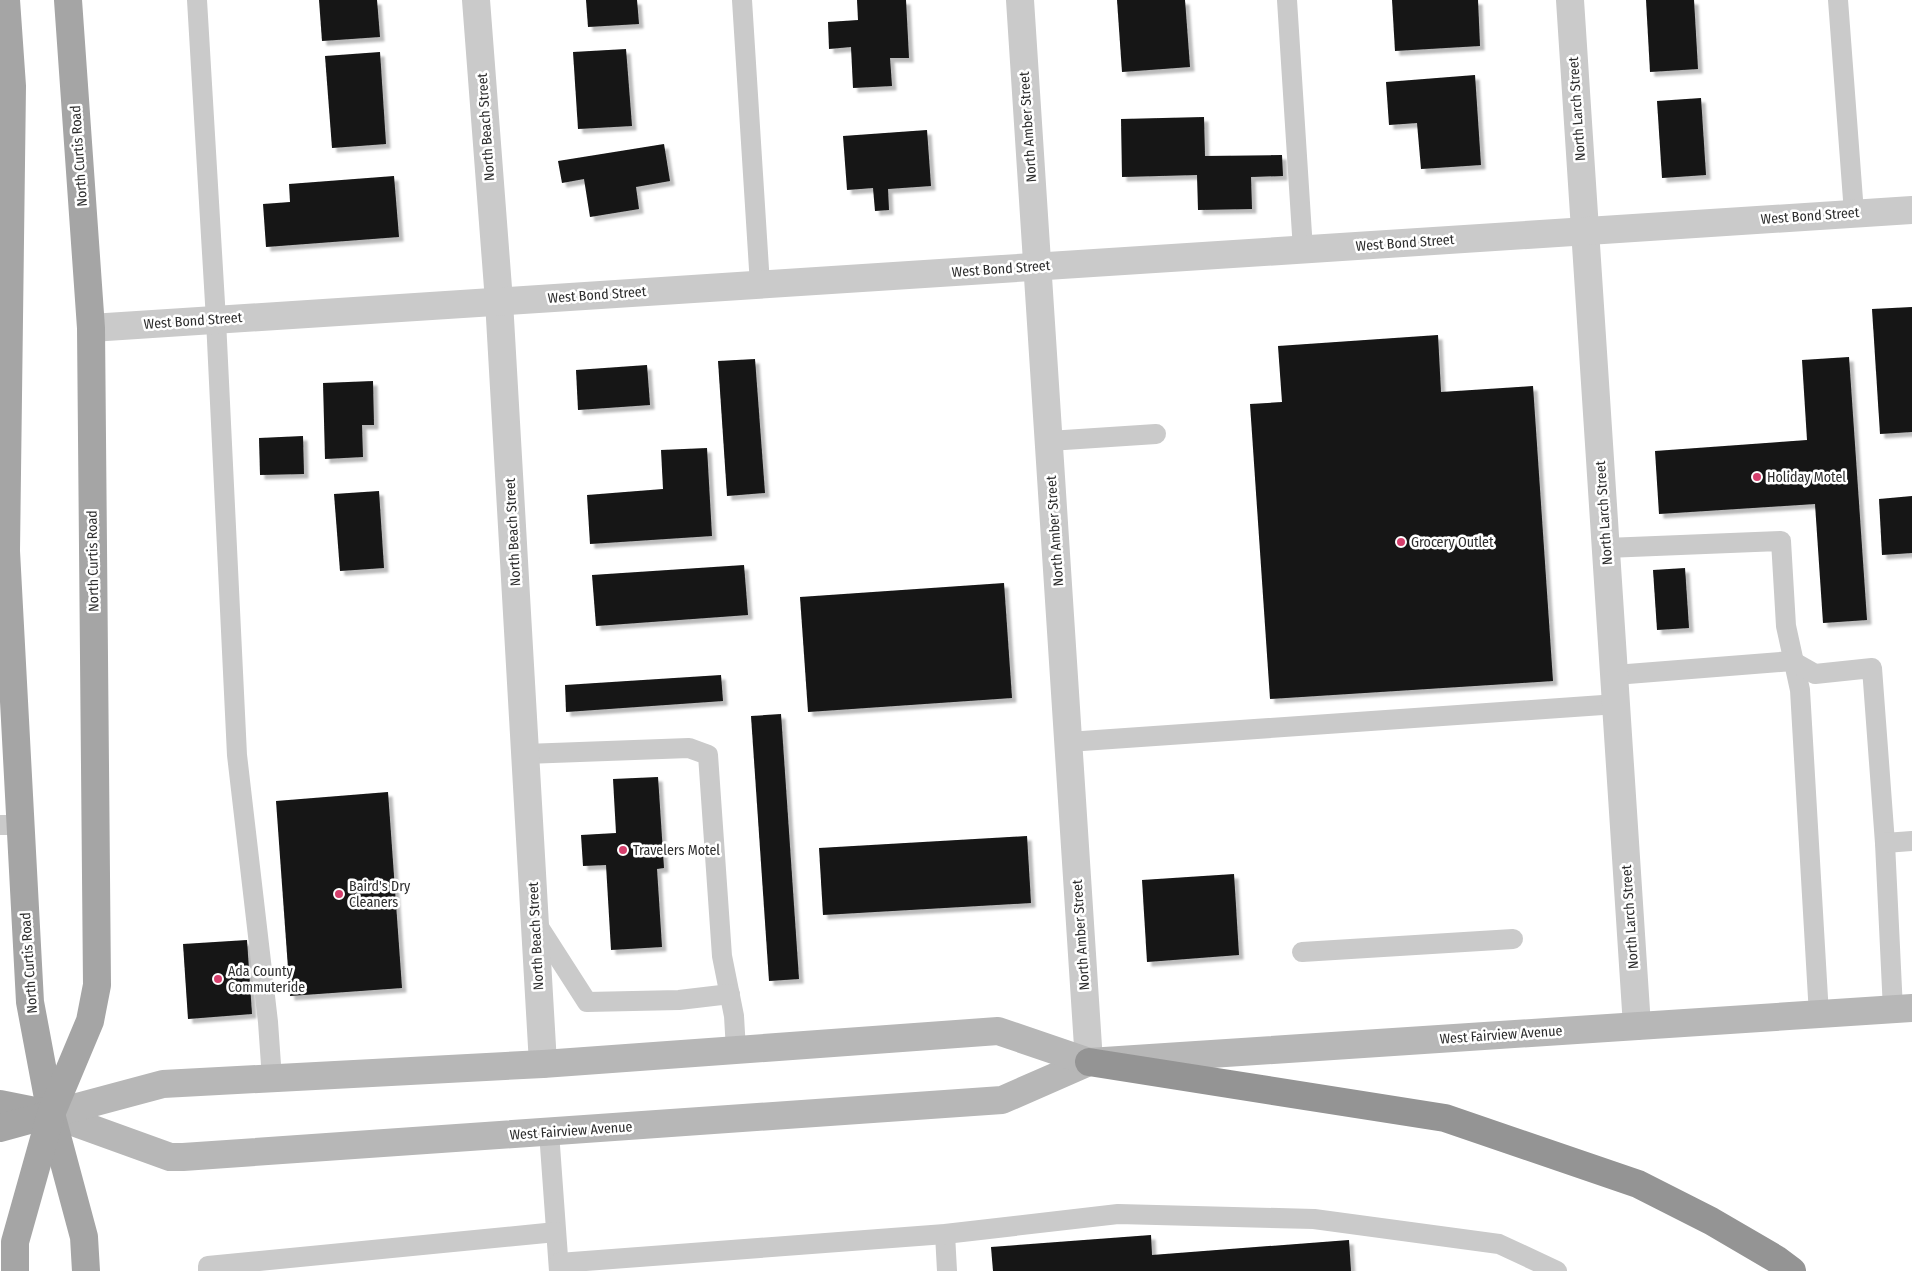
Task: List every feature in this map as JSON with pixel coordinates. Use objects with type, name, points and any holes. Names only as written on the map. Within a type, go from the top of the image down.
[{"type":"highway","points":[[1089,1062],[1445,1118],[1638,1184],[1711,1221],[1792,1271]]},
{"type":"main road","name":"North Curtis Road","points":[[6,0],[12,86],[5,272],[3,551],[10,825],[30,1002],[51,1114],[84,1237],[86,1271]]},
{"type":"main road","name":"North Curtis Road","points":[[15,1271],[15,1242],[51,1114],[90,1021],[98,985],[91,328],[68,0]]},
{"type":"main road","name":"West Fairview Avenue","points":[[0,1104],[51,1114],[170,1157],[1002,1100],[1089,1062],[1903,1009]]},
{"type":"main road","name":"West Fairview Avenue","points":[[0,1128],[163,1084],[543,1064],[998,1031],[1089,1062]]},
{"type":"street","name":"North Beach Street","points":[[476,0],[499,301],[543,1064]]},
{"type":"street","name":"North Amber Street","points":[[1020,0],[1089,1062]]},
{"type":"street","name":"North Larch Street","points":[[1570,0],[1637,1026]]},
{"type":"street","name":"West Bond Street","points":[[91,328],[1912,210]]},
{"type":"lane","points":[[197,0],[216,320],[238,755],[268,1022],[272,1079]]},
{"type":"lane","points":[[742,0],[760,285]]},
{"type":"lane","points":[[1286,0],[1303,250]]},
{"type":"lane","points":[[1838,0],[1854,214]]},
{"type":"lane","points":[[1049,441],[1156,434]]},
{"type":"lane","points":[[1606,548],[1781,541],[1786,626],[1792,661],[1800,690],[1819,1015]]},
{"type":"lane","points":[[1615,675],[1792,661],[1815,674],[1872,668],[1885,843],[1903,1009]]},
{"type":"lane","points":[[1068,742],[1617,704]]},
{"type":"lane","points":[[525,754],[689,748],[708,755],[722,956],[734,1016],[736,1050]]},
{"type":"lane","points":[[1885,843],[1912,841]]},
{"type":"lane","points":[[535,921],[587,1002],[679,1000],[730,994]]},
{"type":"lane","points":[[1302,952],[1514,939]]},
{"type":"lane","points":[[549,1132],[559,1267],[945,1234],[1118,1214],[1314,1219],[1499,1244],[1557,1271]]},
{"type":"lane","points":[[208,1271],[208,1266],[556,1232]]},
{"type":"lane","points":[[945,1234],[947,1271]]},
{"type":"building","points":[[319,0],[377,0],[380,37],[322,41]]},
{"type":"building","points":[[586,0],[637,0],[639,24],[588,27]]},
{"type":"building","points":[[857,0],[906,0],[909,58],[890,58],[892,86],[853,88],[851,47],[829,49],[828,22],[858,20]]},
{"type":"building","points":[[1117,0],[1185,0],[1190,67],[1122,72]]},
{"type":"building","points":[[1392,0],[1478,0],[1480,46],[1395,51]]},
{"type":"building","points":[[1646,0],[1694,0],[1698,69],[1650,72]]},
{"type":"building","points":[[626,49],[632,126],[578,129],[573,52]]},
{"type":"building","points":[[380,52],[386,144],[332,148],[325,56]]},
{"type":"building","points":[[1475,75],[1481,165],[1421,169],[1417,123],[1389,125],[1386,82]]},
{"type":"building","points":[[1701,98],[1706,175],[1662,178],[1657,101]]},
{"type":"building","points":[[1204,117],[1205,156],[1282,155],[1283,176],[1251,177],[1252,209],[1198,210],[1197,175],[1122,177],[1121,119]]},
{"type":"building","points":[[927,130],[931,186],[888,189],[889,210],[875,211],[873,188],[847,190],[843,136]]},
{"type":"building","points":[[664,144],[670,181],[636,187],[639,209],[590,217],[584,179],[562,183],[558,161]]},
{"type":"building","points":[[394,176],[399,237],[266,247],[263,204],[290,202],[289,184]]},
{"type":"building","points":[[1912,307],[1912,432],[1880,434],[1872,309]]},
{"type":"building","name":"Grocery Outlet","points":[[1438,335],[1441,392],[1533,386],[1553,681],[1270,699],[1250,404],[1282,402],[1278,346]]},
{"type":"building","name":"Holiday Motel","points":[[1849,357],[1867,620],[1823,623],[1815,504],[1659,514],[1655,451],[1807,440],[1802,360]]},
{"type":"building","points":[[755,359],[765,493],[727,496],[718,361]]},
{"type":"building","points":[[647,365],[650,405],[578,410],[576,370]]},
{"type":"building","points":[[373,381],[374,425],[362,425],[363,457],[325,459],[323,383]]},
{"type":"building","points":[[303,436],[304,474],[260,475],[259,438]]},
{"type":"building","points":[[707,448],[712,536],[590,544],[587,495],[663,489],[661,450]]},
{"type":"building","points":[[379,491],[384,568],[340,571],[334,494]]},
{"type":"building","points":[[1912,496],[1912,553],[1882,555],[1879,499]]},
{"type":"building","points":[[744,565],[748,615],[596,626],[592,575]]},
{"type":"building","points":[[1685,568],[1689,628],[1657,630],[1653,570]]},
{"type":"building","points":[[1004,583],[1012,698],[808,712],[800,597]]},
{"type":"building","points":[[721,675],[723,701],[566,712],[565,685]]},
{"type":"building","name":"Travelers Motel","points":[[781,714],[799,979],[769,981],[751,716]]},
{"type":"building","name":"Travelers Motel","points":[[658,777],[664,868],[657,869],[662,947],[611,950],[606,865],[583,866],[581,835],[616,833],[613,779]]},
{"type":"building","name":"Baird's Dry Cleaners","points":[[388,792],[402,988],[290,996],[276,801]]},
{"type":"building","points":[[1027,836],[1031,903],[823,915],[819,848]]},
{"type":"building","points":[[1234,874],[1239,955],[1147,962],[1142,880]]},
{"type":"building","name":"Ada County Commuteride","points":[[247,940],[252,1014],[188,1019],[183,944]]},
{"type":"building","points":[[1151,1235],[1152,1255],[1349,1240],[1351,1271],[993,1271],[991,1247]]},
{"type":"place","name":"Holiday Motel","points":[[1757,477]]},
{"type":"place","name":"Grocery Outlet","points":[[1401,542]]},
{"type":"place","name":"Travelers Motel","points":[[623,850]]},
{"type":"place","name":"Baird's Dry Cleaners","points":[[339,894]]},
{"type":"place","name":"Ada County Commuteride","points":[[218,979]]}]
